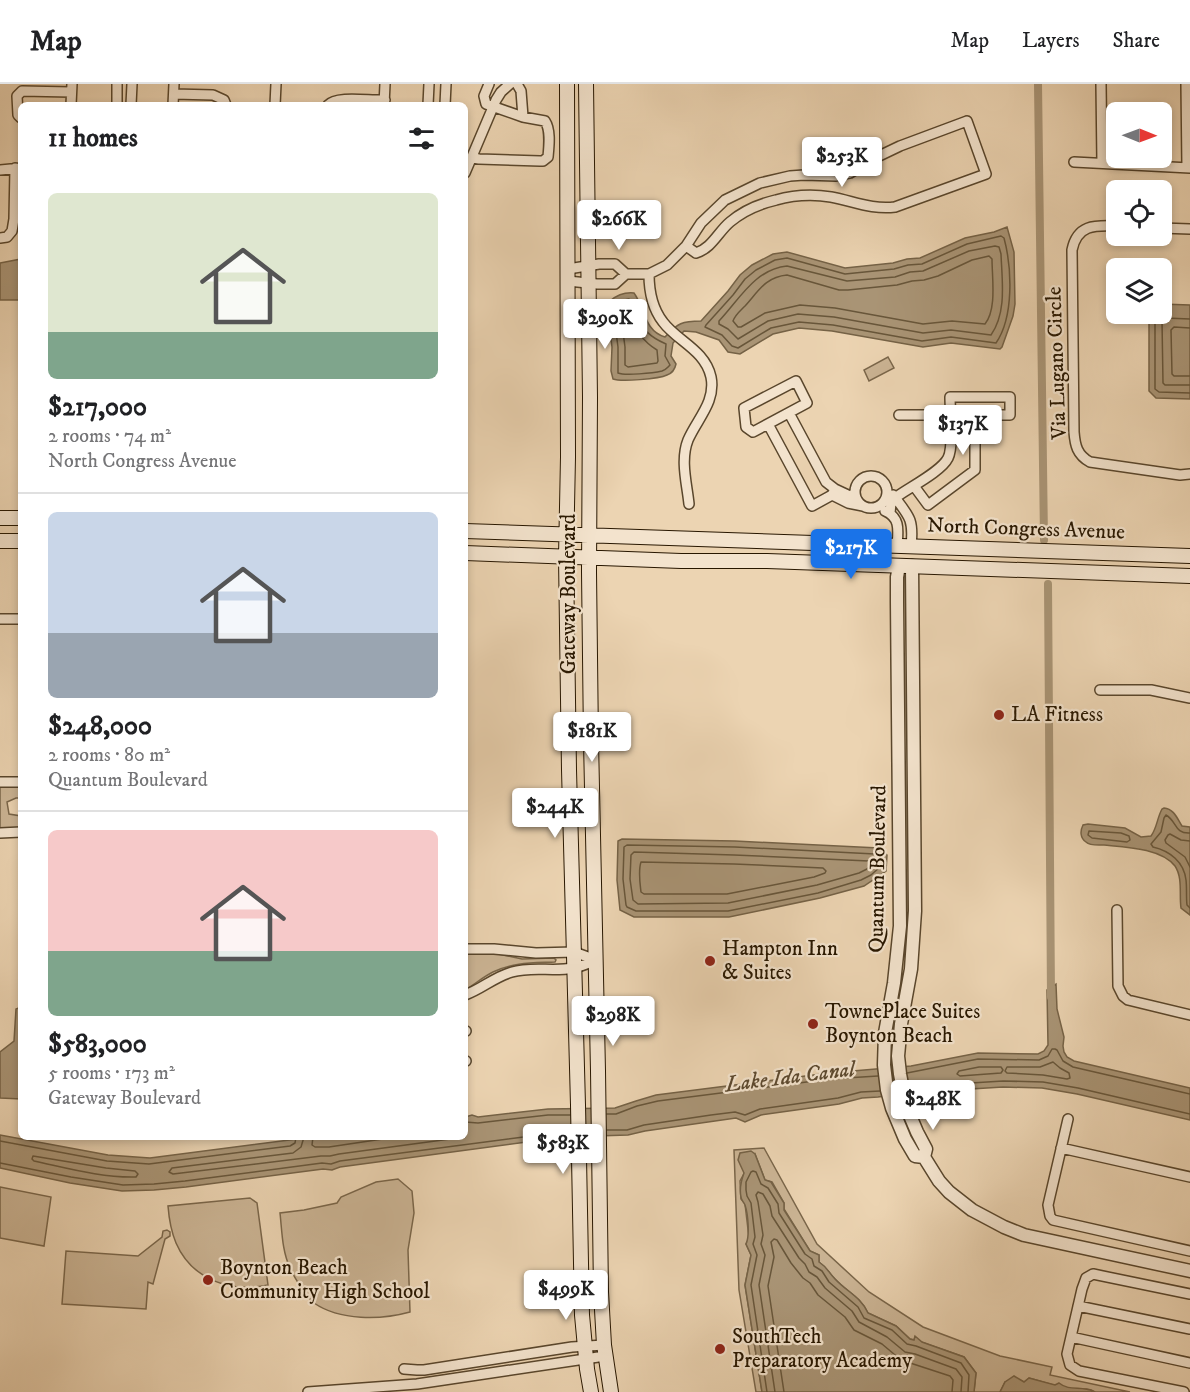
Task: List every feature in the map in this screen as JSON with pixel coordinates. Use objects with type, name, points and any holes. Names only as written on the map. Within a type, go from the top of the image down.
[{"type":"main road","name":"Gateway Boulevard","points":[[567,84],[566,557],[569,759],[581,1294],[585,1353],[591,1392]]},
{"type":"main road","name":"Gateway Boulevard","points":[[586,84],[589,558],[601,1292],[611,1392]]},
{"type":"main road","points":[[0,518],[18,518]]},
{"type":"main road","name":"North Congress Avenue","points":[[468,531],[1190,556]]},
{"type":"main road","points":[[0,541],[18,541]]},
{"type":"main road","points":[[872,565],[911,546]]},
{"type":"main road","points":[[905,566],[936,547]]},
{"type":"main road","name":"North Congress Avenue","points":[[468,553],[1190,576]]},
{"type":"main road","points":[[569,759],[592,787]]},
{"type":"street","points":[[117,84],[117,102]]},
{"type":"street","points":[[131,102],[132,84]]},
{"type":"street","points":[[275,102],[276,84]]},
{"type":"street","points":[[385,84],[385,102]]},
{"type":"street","points":[[428,102],[429,84]]},
{"type":"street","points":[[445,102],[446,84]]},
{"type":"street","points":[[472,158],[540,161],[546,159],[548,153],[548,125],[545,121],[523,117],[486,104],[484,96],[489,84]]},
{"type":"street","points":[[468,167],[501,92],[510,84]]},
{"type":"street","points":[[517,84],[521,91],[523,117]]},
{"type":"street","points":[[1101,84],[1102,163]]},
{"type":"street","points":[[1074,162],[1188,168],[1186,84]]},
{"type":"street","points":[[18,115],[17,96],[22,91],[72,88]]},
{"type":"street","points":[[174,89],[213,95],[225,102]]},
{"type":"street","points":[[330,102],[340,99],[374,102]]},
{"type":"street","points":[[568,275],[588,266],[615,264],[626,274],[649,274],[667,265],[686,246],[701,223],[725,200],[760,183],[790,176],[836,176],[850,173],[900,146],[967,121],[986,174],[895,207],[863,206],[817,195],[775,200],[760,204],[728,223],[705,250],[696,253],[686,246]]},
{"type":"street","points":[[0,170],[18,168],[12,231],[7,237],[0,238]]},
{"type":"street","name":"Via Lugano Circle","points":[[1106,225],[1098,225],[1082,231],[1077,235],[1072,250],[1075,441],[1079,453],[1082,458],[1090,462],[1180,475],[1190,474]]},
{"type":"street","points":[[1172,228],[1190,229]]},
{"type":"street","points":[[568,275],[588,283],[615,284],[626,274]]},
{"type":"street","points":[[649,274],[651,297],[663,322],[697,352],[711,376],[712,385],[706,410],[688,440],[685,463],[689,504]]},
{"type":"street","points":[[796,381],[807,403],[768,424],[753,432],[746,427],[744,408],[796,381]]},
{"type":"street","points":[[897,546],[898,525],[890,513],[891,503],[912,493],[914,486],[943,465],[949,456],[950,397],[1010,397],[1010,415],[975,415]]},
{"type":"street","points":[[914,486],[928,505],[975,471],[974,397]]},
{"type":"street","points":[[789,412],[826,482],[834,492],[848,502],[890,513]]},
{"type":"street","points":[[899,415],[950,415]]},
{"type":"street","points":[[768,424],[812,506],[834,492],[850,496],[855,493]]},
{"type":"street","points":[[886,486],[888,492],[885,500],[879,506],[869,507],[857,498],[855,493],[858,483],[866,476],[881,478],[910,519],[911,546]]},
{"type":"street","name":"Quantum Boulevard","points":[[905,566],[915,911],[911,969],[898,1056],[906,1106],[926,1149],[924,1157],[949,1192],[972,1210],[1004,1227],[1034,1237],[1190,1271]]},
{"type":"street","name":"Quantum Boulevard","points":[[905,566],[897,577],[900,926],[894,983],[885,1033],[884,1058],[885,1076],[892,1108],[915,1156],[924,1157]]},
{"type":"street","points":[[0,619],[18,620]]},
{"type":"street","points":[[1100,690],[1151,690],[1190,698]]},
{"type":"street","points":[[0,782],[18,782]]},
{"type":"street","points":[[0,833],[18,832]]},
{"type":"street","points":[[1117,910],[1118,986],[1123,996],[1134,1002],[1190,1015]]},
{"type":"street","points":[[468,949],[536,953],[574,952],[596,960]]},
{"type":"street","points":[[468,994],[497,977],[513,971],[574,968],[596,960]]},
{"type":"street","points":[[1068,1119],[1048,1205],[1053,1220],[1190,1251]]},
{"type":"street","points":[[1061,1148],[1190,1177]]},
{"type":"street","points":[[1184,1392],[1074,1369],[1067,1354],[1084,1281],[1093,1274],[1190,1294]]},
{"type":"street","points":[[1078,1306],[1190,1329]]},
{"type":"street","points":[[1071,1337],[1190,1363]]},
{"type":"street","points":[[308,1392],[417,1384],[605,1350]]},
{"type":"street","points":[[404,1369],[417,1371],[482,1360],[585,1353]]},
{"type":"street","points":[[482,1360],[484,1373]]},
{"type":"shaded area","points":[[618,217],[646,218],[646,231],[618,230]]},
{"type":"shaded area","points":[[888,357],[894,368],[869,381],[864,370]]},
{"type":"shaded area","points":[[0,787],[18,787],[18,798],[7,802],[9,814],[18,816],[18,828],[0,828]]},
{"type":"shaded area","points":[[468,954],[498,954],[522,959],[554,958],[556,960],[555,962],[508,966],[489,974],[468,988]]},
{"type":"shaded area","points":[[764,1148],[817,1244],[869,1292],[923,1327],[1000,1356],[1052,1367],[1050,1375],[1130,1392],[1067,1389],[1029,1378],[1024,1382],[1018,1379],[1005,1382],[1000,1392],[974,1392],[976,1373],[964,1357],[921,1342],[915,1337],[914,1340],[910,1339],[896,1326],[868,1313],[857,1298],[819,1262],[819,1255],[810,1251],[784,1209],[784,1203],[772,1182],[765,1180],[755,1154],[740,1181],[741,1199],[745,1204],[749,1238],[746,1244],[751,1255],[745,1285],[762,1392],[756,1392],[739,1290],[734,1150]]},
{"type":"shaded area","points":[[398,1179],[412,1191],[414,1213],[408,1250],[410,1312],[374,1317],[348,1316],[324,1309],[314,1303],[301,1287],[287,1261],[280,1213],[337,1203],[341,1197],[376,1182]]},
{"type":"shaded area","points":[[0,1187],[51,1197],[44,1246],[0,1238]]},
{"type":"shaded area","points":[[250,1198],[257,1203],[268,1285],[240,1287],[214,1281],[202,1275],[183,1256],[176,1243],[168,1206]]},
{"type":"shaded area","points":[[167,1230],[170,1236],[165,1239],[153,1284],[148,1282],[146,1309],[62,1304],[66,1251],[138,1256],[162,1237],[163,1231]]},
{"type":"water","points":[[1007,227],[1014,252],[1015,304],[1013,316],[1000,349],[951,343],[923,347],[832,331],[799,328],[773,334],[740,354],[728,352],[719,340],[696,332],[684,331],[673,343],[671,356],[676,364],[671,373],[649,379],[613,379],[608,317],[610,301],[621,294],[634,293],[653,330],[665,337],[681,324],[701,321],[740,275],[752,265],[773,254],[787,252],[845,268],[893,263],[920,258],[965,238]]},
{"type":"water","points":[[18,260],[18,300],[0,300],[0,263]]},
{"type":"water","points":[[1172,304],[1190,305],[1190,399],[1156,398],[1149,391],[1149,324],[1172,324]]},
{"type":"water","points":[[1164,808],[1173,812],[1182,826],[1190,827],[1190,915],[1181,908],[1179,876],[1175,866],[1169,860],[1152,852],[1090,844],[1084,840],[1081,832],[1083,825],[1088,824],[1125,828],[1141,837],[1151,836],[1160,812]]},
{"type":"water","points":[[622,839],[735,841],[879,848],[887,855],[886,871],[864,886],[820,898],[729,917],[634,917],[620,910],[617,880],[618,841]]},
{"type":"water","points":[[1056,984],[1057,1009],[1064,1037],[1064,1052],[1067,1057],[1074,1061],[1190,1088],[1190,1120],[1077,1094],[1042,1088],[1003,1087],[929,1090],[862,1098],[839,1104],[761,1115],[745,1122],[736,1118],[628,1135],[564,1137],[340,1167],[332,1170],[323,1169],[154,1190],[122,1191],[0,1168],[0,1135],[108,1155],[150,1158],[290,1140],[468,1140],[468,1116],[472,1115],[478,1117],[548,1109],[615,1108],[656,1095],[829,1073],[911,1066],[978,1053],[1038,1054],[1048,1045],[1047,990]]},
{"type":"water","points":[[18,1008],[18,1099],[0,1098],[0,1052],[14,1041],[16,1009]]},
{"type":"water","points":[[751,1151],[755,1154],[765,1180],[771,1182],[784,1203],[784,1210],[810,1251],[819,1255],[819,1262],[857,1298],[868,1313],[896,1326],[910,1339],[914,1340],[915,1336],[922,1342],[964,1357],[976,1373],[974,1392],[762,1392],[745,1285],[751,1255],[746,1244],[748,1219],[740,1194],[744,1173],[738,1160],[740,1153]]},
{"type":"water","points":[[1014,1376],[1024,1382],[1029,1378],[1095,1392],[1000,1392],[1005,1382]]},
{"type":"waterway","points":[[1038,84],[1044,540]]},
{"type":"waterway","points":[[1048,584],[1051,997]]},
{"type":"place","name":"LA Fitness","points":[[999,715]]},
{"type":"place","name":"Hampton Inn & Suites","points":[[710,961]]},
{"type":"place","name":"TownePlace Suites Boynton Beach","points":[[813,1024]]},
{"type":"place","name":"Boynton Beach Community High School","points":[[208,1280]]},
{"type":"place","name":"SouthTech Preparatory Academy","points":[[720,1349]]},
{"type":"water label","name":"Lake Ida Canal","points":[[790,1077]]}]
